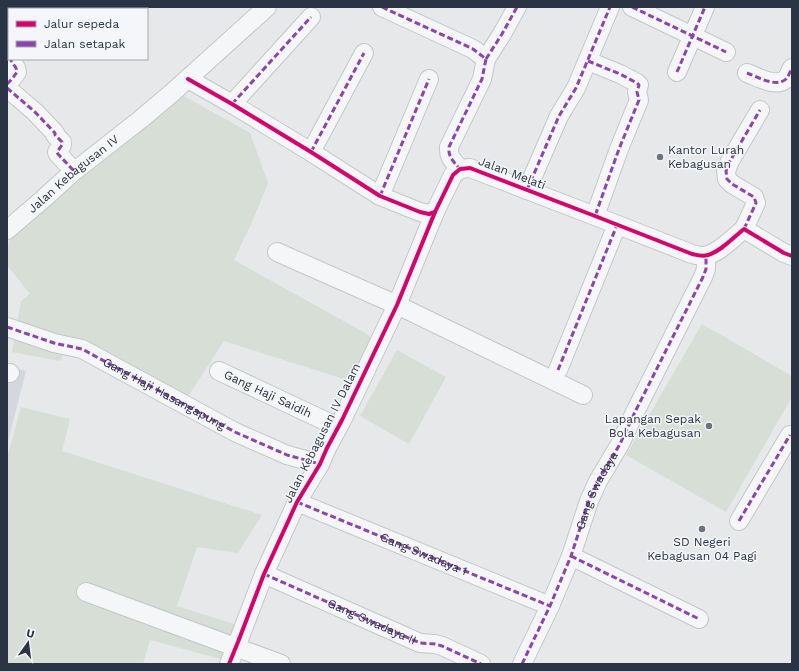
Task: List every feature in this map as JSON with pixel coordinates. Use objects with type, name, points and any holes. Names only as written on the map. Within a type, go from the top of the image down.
[{"type":"street","points":[[267,7],[188,79],[311,152],[380,196],[420,212],[429,214],[435,212]]},
{"type":"street","points":[[382,7],[473,49],[486,59]]},
{"type":"street","points":[[460,169],[448,153],[449,146],[482,79],[486,59],[517,7]]},
{"type":"street","points":[[527,190],[559,116],[576,88],[610,7]]},
{"type":"street","points":[[632,7],[726,52]]},
{"type":"street","points":[[677,72],[705,7]]},
{"type":"street","points":[[232,104],[311,18]]},
{"type":"street","points":[[311,152],[364,53]]},
{"type":"street","points":[[7,84],[17,72],[11,60]]},
{"type":"street","points":[[588,61],[620,74],[639,85],[637,92],[639,100],[619,149],[595,216]]},
{"type":"street","points":[[747,73],[776,83],[782,82],[787,78],[792,68]]},
{"type":"street","name":"Jalan Kebagusan IV","points":[[7,230],[74,171],[141,119],[188,79]]},
{"type":"street","points":[[380,196],[429,79]]},
{"type":"street","points":[[7,88],[35,112],[55,133],[62,142],[62,145],[57,152],[58,154],[74,171]]},
{"type":"street","points":[[706,256],[719,249],[744,229],[756,203],[754,197],[732,184],[727,179],[726,171],[730,161],[760,110]]},
{"type":"street","name":"Jalan Melati","points":[[435,212],[453,175],[460,169],[470,168],[618,224],[692,254],[706,256]]},
{"type":"street","name":"Jalan Kebagusan IV Dalam","points":[[229,664],[264,574],[297,502],[320,464],[397,305],[435,212]]},
{"type":"street","points":[[558,370],[618,224]]},
{"type":"street","points":[[744,229],[792,256]]},
{"type":"street","points":[[277,252],[397,305],[583,395]]},
{"type":"street","name":"Gang Swadaya","points":[[524,663],[571,556],[589,501],[598,481],[626,432],[703,278],[706,269],[706,256]]},
{"type":"street","name":"Gang Haji Hasangapung","points":[[7,327],[54,343],[82,349],[235,432],[287,455],[320,464]]},
{"type":"street","name":"Gang Haji Saidih","points":[[218,372],[338,427]]},
{"type":"street","points":[[740,521],[791,434]]},
{"type":"street","name":"Gang Swadaya 1","points":[[297,502],[550,606]]},
{"type":"street","points":[[571,556],[699,619]]},
{"type":"street","name":"Gang Swadaya II","points":[[264,574],[420,643],[442,646],[481,664]]},
{"type":"street","points":[[86,592],[281,664]]},
{"type":"shaded area","points":[[182,95],[250,133],[268,183],[234,260],[367,334],[375,342],[353,382],[224,341],[185,401],[117,380],[69,343],[60,361],[12,352],[21,301],[30,294],[7,265],[10,236],[138,133]]},
{"type":"shaded area","name":"Lapangan Sepak Bola Kebagusan","points":[[702,324],[792,376],[792,397],[726,512],[626,455]]},
{"type":"shaded area","points":[[397,350],[446,377],[409,444],[360,416]]},
{"type":"shaded area","points":[[7,366],[26,371],[7,445]]},
{"type":"shaded area","points":[[21,407],[70,419],[62,451],[262,515],[238,553],[197,547],[177,606],[243,627],[228,661],[150,640],[143,664],[7,664],[7,458]]},
{"type":"marked path","points":[[382,7],[473,49],[486,59],[482,79],[449,147],[450,156],[460,169]]},
{"type":"marked path","points":[[486,59],[517,7]]},
{"type":"marked path","points":[[527,190],[559,116],[576,88],[610,7]]},
{"type":"marked path","points":[[632,7],[726,52]]},
{"type":"marked path","points":[[677,72],[705,7]]},
{"type":"marked path","points":[[232,104],[311,17]]},
{"type":"marked path","points":[[311,152],[364,53]]},
{"type":"marked path","points":[[7,84],[17,72],[11,60]]},
{"type":"marked path","points":[[588,61],[620,74],[639,85],[637,92],[639,100],[619,149],[595,216]]},
{"type":"marked path","points":[[747,73],[767,81],[777,82],[786,79],[792,68]]},
{"type":"marked path","points":[[380,196],[429,79]]},
{"type":"marked path","points":[[7,88],[35,112],[55,133],[55,135],[62,142],[62,145],[57,152],[74,171]]},
{"type":"marked path","points":[[744,229],[756,203],[754,197],[732,184],[727,179],[726,171],[730,161],[760,110]]},
{"type":"marked path","points":[[558,370],[617,225]]},
{"type":"marked path","points":[[522,664],[550,606],[571,556],[589,501],[598,481],[620,444],[703,277],[706,269],[706,256]]},
{"type":"marked path","points":[[7,327],[54,343],[82,349],[235,432],[287,455],[320,464]]},
{"type":"marked path","points":[[739,521],[790,435]]},
{"type":"marked path","points":[[297,502],[550,606]]},
{"type":"marked path","points":[[571,556],[699,619]]},
{"type":"marked path","points":[[264,574],[420,643],[442,646],[481,664]]},
{"type":"cycle path","points":[[188,79],[311,152],[380,196],[420,212],[429,214],[435,212],[453,175],[460,169],[470,168],[692,254],[704,256],[713,253],[722,248],[744,229],[784,253],[792,256]]},
{"type":"cycle path","points":[[229,664],[264,574],[297,502],[320,464],[397,305],[435,212]]},
{"type":"place","name":"Kantor Lurah Kebagusan","points":[[660,157]]},
{"type":"place","name":"Lapangan Sepak Bola Kebagusan","points":[[709,426]]},
{"type":"place","name":"SD Negeri Kebagusan 04 Pagi","points":[[702,529]]}]
